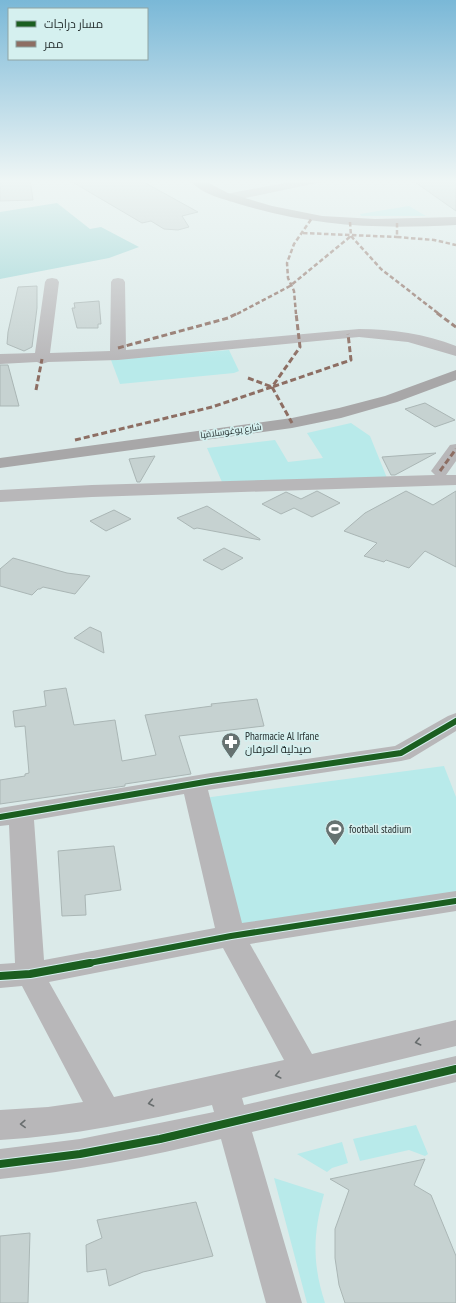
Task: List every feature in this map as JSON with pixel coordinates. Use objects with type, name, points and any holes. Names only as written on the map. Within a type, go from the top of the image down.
[{"type":"main road","name":"شارع يوغوسلافيا","points":[[0,463],[292,423],[341,413],[391,399],[456,375]]},
{"type":"street","points":[[42,359],[52,282]]},
{"type":"street","points":[[118,282],[118,356]]},
{"type":"street","points":[[0,359],[118,356],[365,333],[398,335],[438,344],[456,351]]},
{"type":"street","points":[[440,470],[456,449]]},
{"type":"street","points":[[0,496],[92,491],[456,480]]},
{"type":"street","points":[[106,1113],[30,974],[11,815],[194,784],[401,753],[456,721]]},
{"type":"street","points":[[194,784],[231,936],[304,1068]]},
{"type":"street","points":[[0,976],[30,974],[231,936],[456,901]]},
{"type":"street","points":[[0,1125],[32,1124],[106,1113],[223,1088],[456,1033]]},
{"type":"street","points":[[0,1164],[43,1160],[107,1150],[233,1123],[318,1101],[456,1069]]},
{"type":"street","points":[[223,1088],[284,1303]]},
{"type":"shaded area","points":[[0,241],[127,241],[139,247],[109,258],[0,279]]},
{"type":"shaded area","points":[[229,350],[239,371],[234,373],[120,384],[111,360]]},
{"type":"shaded area","points":[[351,423],[370,436],[387,478],[222,482],[207,448],[275,440],[288,462],[323,458],[307,433]]},
{"type":"shaded area","name":"football stadium","points":[[444,766],[456,797],[456,893],[230,930],[204,798]]},
{"type":"shaded area","points":[[416,1125],[428,1154],[425,1156],[409,1150],[360,1161],[353,1139]]},
{"type":"shaded area","points":[[342,1142],[348,1163],[332,1168],[327,1172],[297,1154]]},
{"type":"shaded area","points":[[274,1178],[324,1194],[316,1236],[316,1261],[325,1303],[307,1303]]},
{"type":"building","points":[[37,286],[37,308],[32,347],[24,351],[7,344],[8,332],[18,287]]},
{"type":"building","points":[[99,301],[101,324],[98,324],[98,328],[77,328],[72,308],[75,308],[74,303]]},
{"type":"building","points":[[0,365],[8,365],[19,406],[0,406]]},
{"type":"building","points":[[425,403],[455,420],[435,427],[405,409]]},
{"type":"building","points":[[436,453],[395,475],[391,475],[382,457]]},
{"type":"building","points":[[155,456],[140,482],[137,482],[129,459]]},
{"type":"building","points":[[317,491],[340,503],[312,517],[294,508],[281,514],[262,504],[286,492],[301,499]]},
{"type":"building","points":[[406,491],[433,505],[456,491],[456,567],[425,551],[409,568],[386,560],[384,562],[364,556],[377,543],[344,531],[365,513]]},
{"type":"building","points":[[207,506],[260,540],[197,528],[194,529],[177,518]]},
{"type":"building","points":[[114,510],[131,519],[106,531],[90,521]]},
{"type":"building","points":[[224,548],[243,558],[222,570],[203,560]]},
{"type":"building","points":[[13,558],[67,573],[90,576],[75,594],[43,587],[38,589],[32,595],[0,586],[0,569]]},
{"type":"building","points":[[90,627],[101,632],[104,653],[74,638]]},
{"type":"building","points":[[66,688],[74,725],[115,720],[122,761],[156,755],[145,715],[212,706],[211,704],[257,699],[264,726],[179,736],[191,774],[125,784],[125,786],[0,804],[0,780],[25,776],[25,774],[29,773],[25,726],[15,727],[13,711],[46,706],[44,691]]},
{"type":"building","points":[[114,846],[121,890],[85,895],[86,915],[62,916],[58,851]]},
{"type":"building","points":[[425,1159],[414,1185],[431,1195],[456,1256],[456,1303],[345,1303],[339,1285],[335,1258],[335,1229],[349,1190],[330,1179]]},
{"type":"building","points":[[196,1202],[213,1256],[143,1272],[109,1286],[106,1269],[87,1272],[86,1245],[102,1238],[97,1220]]},
{"type":"building","points":[[30,1233],[28,1303],[0,1303],[0,1236]]},
{"type":"marked path","points":[[75,440],[212,407],[272,387],[300,347],[294,291],[289,283],[287,273],[288,258],[296,241]]},
{"type":"marked path","points":[[118,348],[228,318],[290,286],[345,241]]},
{"type":"marked path","points":[[355,241],[381,269],[456,327]]},
{"type":"marked path","points":[[438,241],[456,245]]},
{"type":"marked path","points":[[248,378],[272,387],[351,360],[348,334]]},
{"type":"marked path","points":[[36,390],[42,359]]},
{"type":"marked path","points":[[272,387],[292,423]]},
{"type":"marked path","points":[[440,471],[456,449]]},
{"type":"cycle path","points":[[0,817],[211,781],[401,753],[456,721]]},
{"type":"cycle path","points":[[0,976],[30,974],[231,936],[456,901]]},
{"type":"cycle path","points":[[0,1164],[80,1154],[160,1139],[456,1069]]},
{"type":"place","name":"Pharmacie Al Irfane صيدلية العرفان","points":[[231,759]]},
{"type":"place","name":"football stadium","points":[[335,846]]}]
